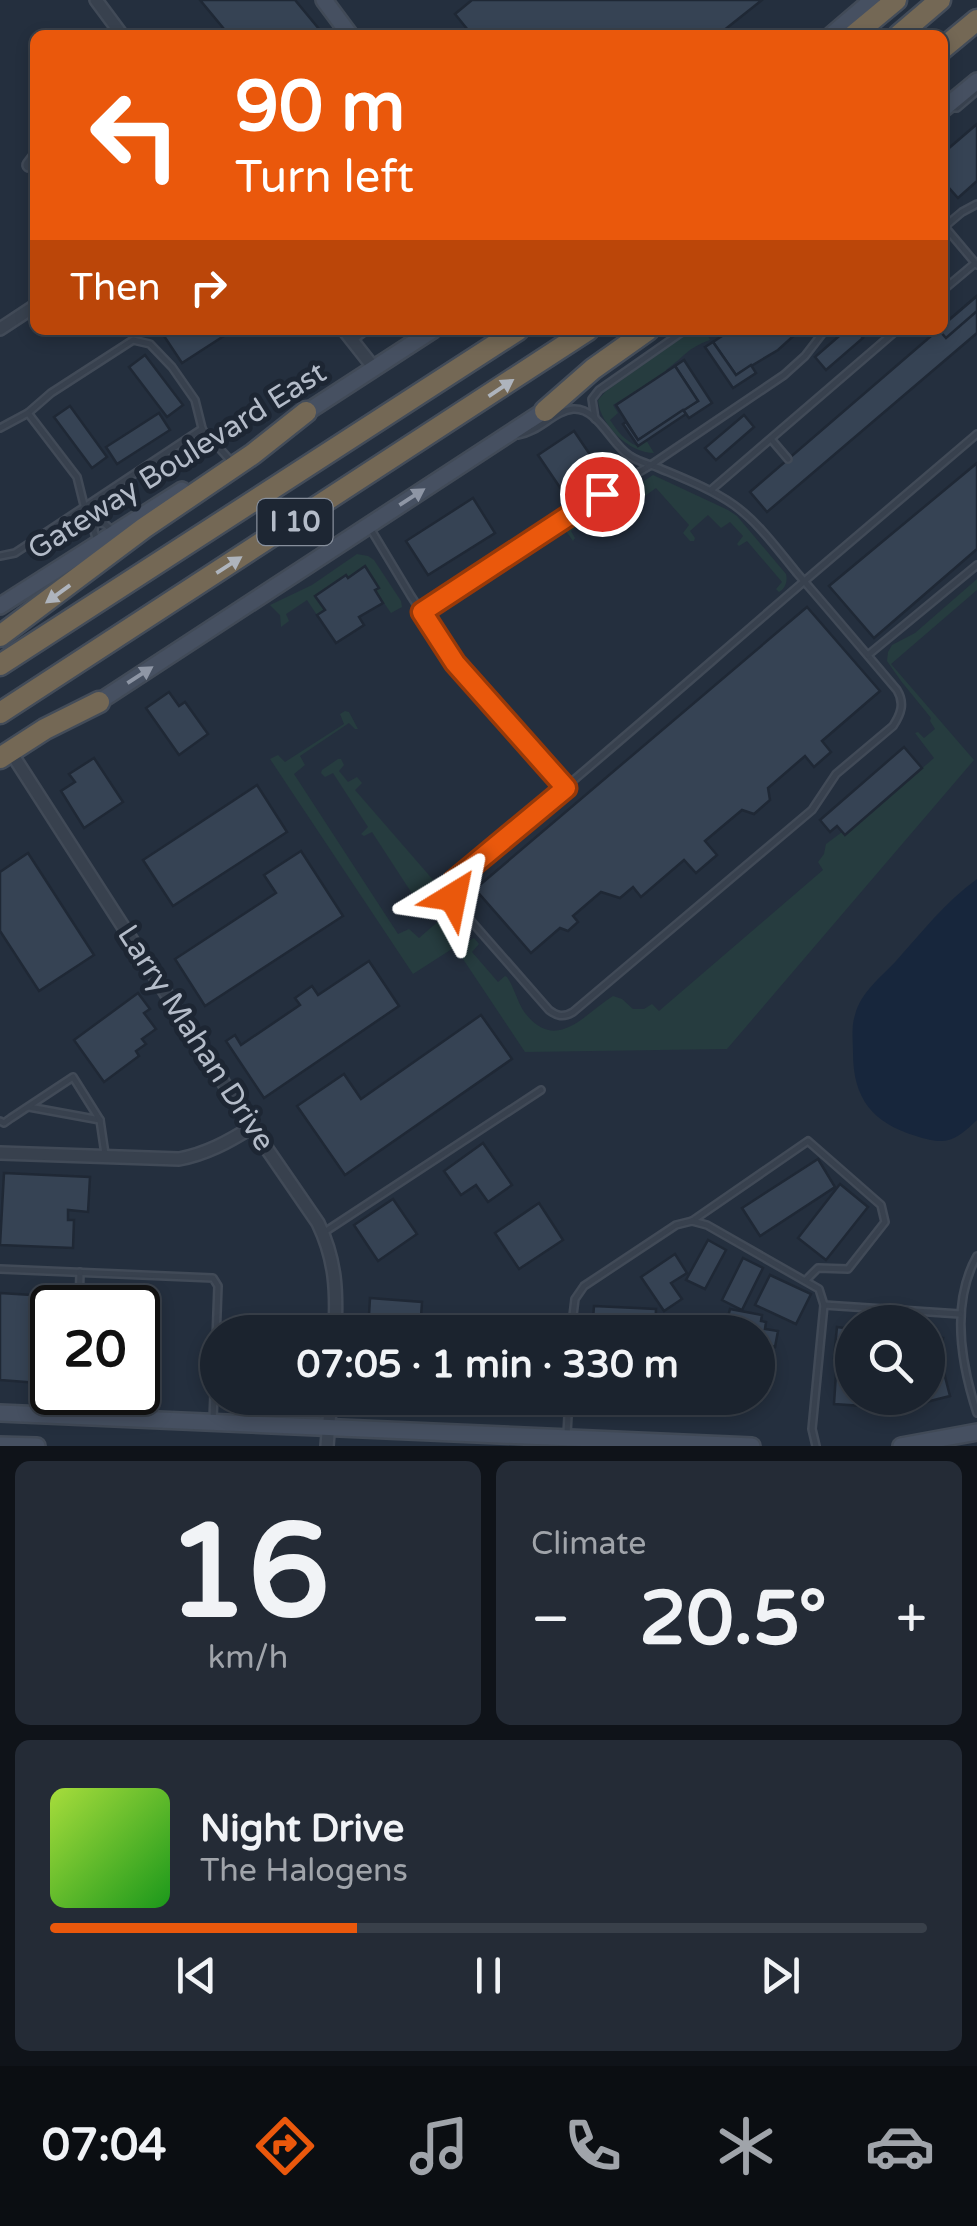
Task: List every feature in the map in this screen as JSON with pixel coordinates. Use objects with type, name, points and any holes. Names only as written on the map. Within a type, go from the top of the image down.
[{"type":"highway","points":[[860,30],[896,0]]},
{"type":"highway","points":[[905,30],[940,0]]},
{"type":"highway","points":[[948,45],[977,20]]},
{"type":"highway","name":"I 10","points":[[0,665],[510,335]]},
{"type":"highway","name":"I 10","points":[[0,713],[580,335]]},
{"type":"highway","points":[[546,411],[593,369],[641,335]]},
{"type":"highway","points":[[0,636],[306,412]]},
{"type":"highway","points":[[5,761],[45,729],[99,702]]},
{"type":"main road","points":[[324,0],[346,30]]},
{"type":"main road","points":[[837,30],[872,0]]},
{"type":"main road","points":[[948,106],[977,81]]},
{"type":"main road","name":"Gateway Boulevard East","points":[[306,412],[425,335]]},
{"type":"main road","points":[[99,702],[546,411],[653,335]]},
{"type":"main road","name":"Gateway Boulevard East","points":[[0,606],[233,463]]},
{"type":"main road","points":[[0,1413],[567,1442],[752,1446]]},
{"type":"main road","points":[[900,1446],[977,1432]]},
{"type":"main road","points":[[0,1444],[38,1446]]},
{"type":"street","points":[[96,0],[118,30]]},
{"type":"street","points":[[0,328],[30,309]]},
{"type":"street","points":[[348,335],[374,368]]},
{"type":"street","name":"Larry Mahan Drive","points":[[5,761],[323,1233],[336,1279],[335,1315]]},
{"type":"street","points":[[0,1153],[179,1159],[224,1145],[252,1128]]},
{"type":"street","points":[[328,1446],[330,1415]]},
{"type":"lane","points":[[948,109],[956,108],[977,91]]},
{"type":"lane","points":[[948,224],[977,204]]},
{"type":"lane","points":[[948,232],[976,263],[948,286]]},
{"type":"lane","points":[[595,418],[592,399],[599,390],[678,335]]},
{"type":"lane","points":[[422,612],[784,375],[821,335]]},
{"type":"lane","points":[[711,490],[891,335]]},
{"type":"lane","points":[[0,428],[28,414],[51,392],[133,340],[150,344],[172,367],[195,400],[202,429],[233,463]]},
{"type":"lane","points":[[503,437],[530,433],[567,410],[582,410],[595,418],[634,459],[711,490],[752,519],[804,581],[868,656],[901,696],[900,716],[893,726],[836,774],[812,810],[567,1016],[549,1010],[456,905],[454,881],[566,788],[804,581],[977,434]]},
{"type":"lane","points":[[28,414],[76,478],[84,505],[95,522],[94,536],[99,544]]},
{"type":"lane","points":[[0,556],[14,553],[202,429]]},
{"type":"lane","points":[[771,439],[788,459]]},
{"type":"lane","points":[[95,522],[116,533]]},
{"type":"lane","points":[[369,525],[455,663],[566,788]]},
{"type":"lane","points":[[868,656],[977,564]]},
{"type":"lane","points":[[0,1121],[73,1077],[100,1120],[106,1156]]},
{"type":"lane","points":[[323,1233],[541,1090]]},
{"type":"lane","points":[[28,1107],[100,1120]]},
{"type":"lane","points":[[573,1315],[575,1299],[584,1286],[676,1225],[692,1220],[808,1141],[881,1205],[885,1222],[848,1268],[818,1268],[806,1280]]},
{"type":"lane","points":[[692,1220],[819,1289],[824,1305],[812,1430],[816,1446]]},
{"type":"lane","points":[[977,1256],[968,1273],[960,1314],[967,1382],[977,1413]]},
{"type":"lane","points":[[0,1269],[208,1276],[216,1281],[213,1422]]},
{"type":"lane","points":[[80,1272],[80,1285]]},
{"type":"lane","points":[[824,1305],[960,1314]]},
{"type":"lane","points":[[567,1442],[568,1415]]},
{"type":"green space","points":[[685,335],[710,335],[710,340],[691,350],[666,372],[613,405],[618,413],[610,420],[619,432],[637,446],[646,440],[654,453],[626,443],[610,428],[598,400]]},
{"type":"green space","points":[[653,475],[737,516],[786,574],[783,589],[776,589],[782,582],[747,541],[737,544],[743,536],[730,522],[721,528],[708,515],[690,531],[695,538],[690,541],[683,533],[689,525],[656,488],[645,496],[637,487],[571,531],[573,541],[566,531]]},
{"type":"green space","points":[[357,554],[374,560],[402,607],[391,613],[364,567],[316,597],[325,610],[317,615],[307,600],[286,614],[289,621],[281,627],[280,615],[270,605],[312,585]]},
{"type":"green space","points":[[977,579],[977,590],[891,664],[974,760],[727,1049],[525,1052],[455,947],[413,974],[270,759],[278,755],[285,762],[344,724],[340,714],[349,712],[358,729],[349,723],[300,756],[305,765],[294,774],[398,934],[409,929],[419,938],[441,919],[436,911],[445,906],[452,914],[446,921],[465,943],[474,938],[479,944],[472,952],[498,982],[507,977],[525,1013],[548,1030],[570,1026],[613,996],[633,1009],[652,1004],[659,1011],[823,870],[818,862],[826,844],[842,832],[845,835],[934,758],[915,733],[924,738],[935,729],[931,718],[887,661],[888,652]]},
{"type":"green space","points":[[338,759],[344,765],[339,771],[348,782],[357,777],[362,783],[355,790],[434,881],[441,876],[444,879],[417,904],[406,902],[413,895],[372,832],[361,834],[368,827],[333,773],[325,777],[321,773]]},
{"type":"water","points":[[977,879],[977,1120],[956,1137],[936,1141],[901,1131],[868,1107],[854,1069],[853,1024],[872,985],[944,907]]},
{"type":"building","points":[[200,0],[295,0],[320,30],[225,30]]},
{"type":"building","points":[[472,0],[762,0],[724,30],[468,30],[455,14]]},
{"type":"building","points":[[977,124],[977,181],[958,198],[948,187],[948,149]]},
{"type":"building","points":[[977,296],[977,333],[767,512],[750,492],[932,335],[948,335],[948,321]]},
{"type":"building","points":[[977,296],[977,311],[946,338],[948,321]]},
{"type":"building","points":[[163,335],[225,335],[182,363]]},
{"type":"building","points":[[724,335],[794,335],[778,350],[736,375],[713,342]]},
{"type":"building","points":[[840,335],[863,338],[826,370],[815,357]]},
{"type":"building","points":[[713,342],[736,375],[751,365],[756,373],[733,388],[705,347]]},
{"type":"building","points":[[145,355],[183,405],[167,417],[129,367]]},
{"type":"building","points":[[684,360],[712,403],[689,418],[683,410],[698,401],[675,366]]},
{"type":"building","points":[[675,366],[698,401],[638,440],[616,405]]},
{"type":"building","points":[[70,406],[107,457],[92,468],[54,417]]},
{"type":"building","points":[[683,410],[686,414],[638,446],[623,424],[626,422],[638,440]]},
{"type":"building","points":[[159,413],[170,430],[117,464],[106,447]]},
{"type":"building","points":[[744,415],[754,427],[716,460],[705,448]]},
{"type":"building","points":[[574,431],[597,465],[561,489],[538,455]]},
{"type":"building","points":[[977,463],[977,549],[874,638],[829,586]]},
{"type":"building","points":[[473,498],[495,533],[428,575],[406,541]]},
{"type":"building","points":[[365,566],[383,603],[359,617],[364,625],[336,643],[317,615],[325,610],[315,596]]},
{"type":"building","points":[[807,607],[880,691],[822,741],[831,752],[814,767],[805,756],[768,788],[770,800],[754,814],[742,810],[705,841],[717,855],[696,873],[684,860],[641,897],[633,887],[620,898],[601,892],[573,916],[578,922],[568,931],[560,928],[531,953],[475,889]]},
{"type":"building","points":[[169,692],[179,706],[185,702],[208,734],[179,755],[146,708]]},
{"type":"building","points":[[904,747],[922,768],[845,835],[837,826],[830,832],[820,820]]},
{"type":"building","points":[[94,758],[123,802],[84,828],[61,791],[75,782],[69,774]]},
{"type":"building","points":[[257,785],[287,832],[173,906],[143,860]]},
{"type":"building","points":[[301,851],[343,916],[205,1006],[175,959],[276,893],[264,875]]},
{"type":"building","points":[[28,853],[94,955],[39,991],[0,931],[0,872]]},
{"type":"building","points":[[369,961],[399,1006],[264,1098],[226,1041],[235,1035],[241,1045],[300,1005],[295,998],[312,986],[318,995]]},
{"type":"building","points":[[138,993],[150,1009],[144,1013],[156,1029],[142,1039],[146,1044],[136,1051],[139,1056],[104,1082],[74,1040]]},
{"type":"building","points":[[481,1015],[512,1059],[345,1175],[297,1106],[344,1074],[361,1099]]},
{"type":"building","points":[[483,1143],[512,1185],[488,1202],[476,1185],[461,1195],[444,1171]]},
{"type":"building","points":[[818,1159],[835,1187],[760,1236],[742,1208]]},
{"type":"building","points":[[4,1173],[90,1177],[88,1212],[68,1210],[68,1220],[74,1220],[73,1248],[0,1245]]},
{"type":"building","points":[[840,1184],[868,1207],[826,1260],[798,1238]]},
{"type":"building","points":[[393,1199],[417,1234],[378,1261],[354,1225]]},
{"type":"building","points":[[539,1203],[563,1240],[519,1269],[495,1233]]},
{"type":"building","points":[[708,1240],[726,1250],[705,1289],[686,1280]]},
{"type":"building","points":[[675,1254],[687,1273],[671,1283],[682,1299],[664,1311],[641,1277]]},
{"type":"building","points":[[743,1258],[763,1268],[742,1310],[722,1300]]},
{"type":"building","points":[[770,1275],[811,1294],[796,1324],[755,1305]]},
{"type":"building","points":[[0,1293],[30,1295],[30,1382],[0,1380]]},
{"type":"building","points":[[370,1298],[422,1302],[421,1315],[369,1315]]},
{"type":"building","points":[[594,1306],[656,1309],[656,1315],[593,1315]]},
{"type":"building","points":[[730,1309],[762,1315],[728,1315]]},
{"type":"route","points":[[453,897],[454,881],[566,788],[455,663],[422,612],[602,494]]}]
